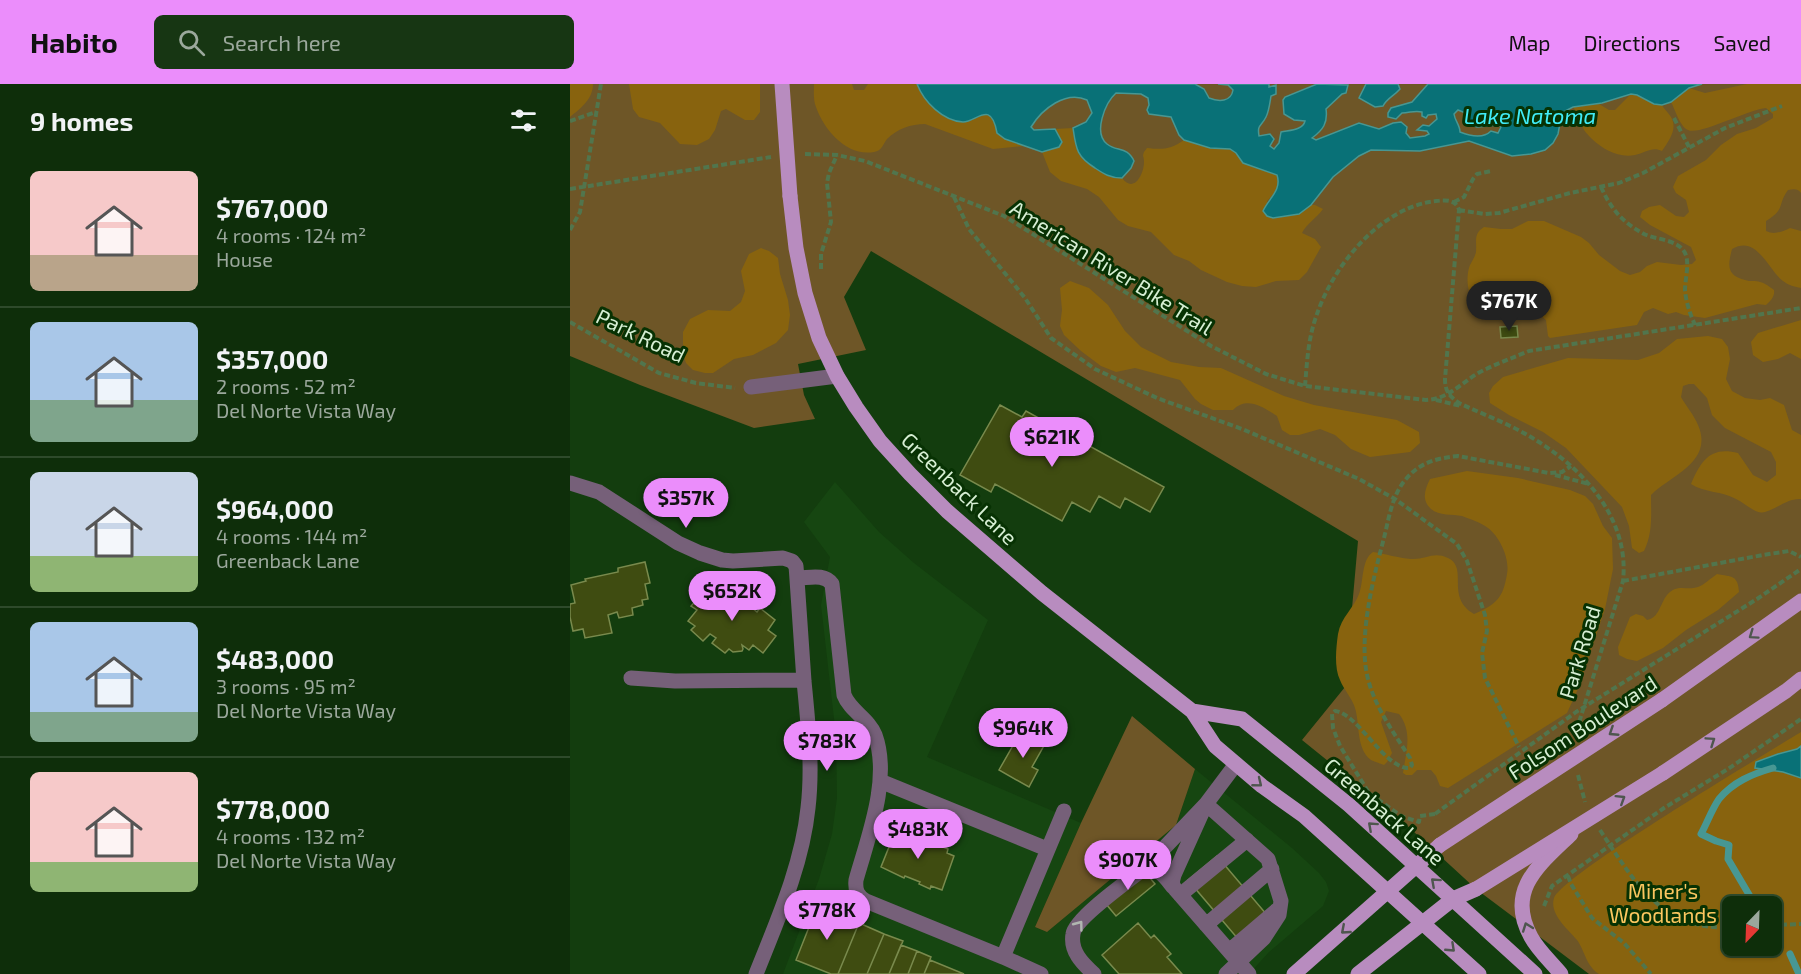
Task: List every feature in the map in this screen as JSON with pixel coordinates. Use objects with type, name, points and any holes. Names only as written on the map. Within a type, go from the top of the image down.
[{"type":"main road","name":"Greenback Lane","points":[[782,84],[790,196],[796,248],[805,293],[819,338],[837,376],[880,441],[947,511],[1042,593],[1192,711],[1215,746],[1262,786],[1304,816],[1479,974]]},
{"type":"main road","name":"Folsom Boulevard","points":[[1294,974],[1440,845],[1662,700],[1801,601]]},
{"type":"main road","points":[[1358,974],[1454,899],[1476,889],[1663,773],[1801,679]]},
{"type":"main road","name":"Greenback Lane","points":[[1192,711],[1242,719],[1349,805],[1535,974]]},
{"type":"main road","points":[[1561,974],[1531,938],[1521,909],[1526,884],[1542,862],[1580,825]]},
{"type":"street","points":[[751,387],[837,376]]},
{"type":"street","points":[[570,483],[599,492],[678,543],[712,557],[733,561],[788,559],[796,566],[808,727],[810,780],[808,810],[790,886],[756,974]]},
{"type":"street","points":[[797,578],[823,577],[832,584],[844,695],[849,704],[870,726],[878,750],[880,781],[874,814],[856,880],[855,888],[858,896],[1041,974]]},
{"type":"street","points":[[631,678],[675,681],[804,680]]},
{"type":"street","points":[[1094,974],[1075,952],[1072,937],[1074,928],[1094,908],[1146,867],[1206,804],[1236,764]]},
{"type":"street","points":[[880,781],[1047,849]]},
{"type":"street","points":[[1206,804],[1268,859],[1282,906],[1264,938],[1226,974]]},
{"type":"street","points":[[1176,891],[1174,875],[1206,804]]},
{"type":"street","points":[[1003,957],[1064,811]]},
{"type":"street","points":[[1176,891],[1247,840]]},
{"type":"street","points":[[1146,867],[1154,868],[1159,872],[1239,963]]},
{"type":"street","points":[[1206,926],[1272,869]]},
{"type":"path","points":[[570,230],[580,212],[601,84]]},
{"type":"path","points":[[1459,210],[1484,214],[1498,213],[1570,193],[1619,183],[1643,173],[1725,128],[1782,106]]},
{"type":"path","points":[[570,121],[596,112]]},
{"type":"path","points":[[1674,118],[1689,147]]},
{"type":"path","name":"American River Bike Trail","points":[[804,154],[865,161],[1004,216],[1211,346],[1266,375],[1305,386],[1432,400],[1470,408]]},
{"type":"path","points":[[821,269],[821,254],[831,222],[829,173],[837,156]]},
{"type":"path","points":[[570,189],[775,157]]},
{"type":"path","points":[[1305,386],[1312,330],[1322,301],[1345,262],[1364,239],[1402,211],[1433,202],[1454,202],[1464,197],[1477,174],[1491,171]]},
{"type":"path","points":[[1601,187],[1607,201],[1625,222],[1645,235],[1678,246],[1685,252],[1687,303],[1695,326]]},
{"type":"path","points":[[954,196],[969,229],[1025,298],[1051,338],[1095,369],[1157,398],[1242,429],[1359,478],[1395,499],[1457,544],[1467,561],[1485,615],[1487,631],[1482,653],[1485,678],[1519,747]]},
{"type":"path","points":[[1449,394],[1445,379],[1459,210],[1458,205],[1454,202]]},
{"type":"path","points":[[1432,400],[1449,394],[1484,370],[1528,351],[1801,308]]},
{"type":"path","name":"Park Road","points":[[570,322],[660,373],[696,383],[734,388],[751,387]]},
{"type":"path","name":"Park Road","points":[[1449,394],[1459,403],[1529,436],[1571,466],[1591,485],[1615,526],[1623,548],[1623,581],[1587,693],[1577,729],[1577,739]]},
{"type":"path","points":[[1591,485],[1549,473],[1458,456],[1428,461],[1404,480],[1395,499],[1370,596],[1365,641],[1365,667],[1376,701],[1412,765],[1404,769],[1399,766],[1348,717],[1338,711],[1332,714],[1333,728],[1340,746],[1369,793],[1401,816],[1419,822],[1420,816],[1435,814],[1576,712],[1801,569]]},
{"type":"path","points":[[1549,473],[1562,472],[1571,466]]},
{"type":"path","points":[[1623,581],[1781,553],[1790,552],[1801,557]]},
{"type":"path","points":[[1544,906],[1552,886],[1664,808],[1728,769],[1801,719]]},
{"type":"path","points":[[1577,770],[1583,798],[1588,808]]},
{"type":"path","points":[[1598,827],[1637,885],[1654,902],[1677,917],[1722,926]]},
{"type":"path","points":[[1568,876],[1571,885],[1592,918],[1624,943],[1651,974]]},
{"type":"path","points":[[1782,925],[1801,924]]},
{"type":"shaded area","points":[[835,482],[879,532],[914,563],[988,620],[927,757],[1081,823],[1035,927],[1047,932],[1176,825],[1195,769],[1292,848],[1319,873],[1329,891],[1323,906],[1269,952],[1249,974],[783,974],[819,879],[832,834],[837,798],[836,736],[821,605],[830,557],[804,522]]},
{"type":"green space","points":[[570,84],[1801,84],[1801,974],[1589,974],[1476,889],[1401,820],[1302,740],[1345,687],[1358,541],[871,251],[844,297],[866,350],[798,364],[804,395],[815,419],[754,428],[570,356]]},
{"type":"green space","points":[[570,84],[593,84],[589,99],[570,117]]},
{"type":"green space","points":[[629,84],[760,84],[760,112],[754,120],[745,120],[726,109],[721,111],[715,130],[709,139],[697,145],[680,144],[660,123],[639,117],[633,109]]},
{"type":"green space","points":[[814,84],[852,84],[854,90],[864,90],[868,84],[917,84],[921,93],[974,118],[987,115],[995,123],[997,133],[1005,139],[1024,146],[993,149],[925,124],[909,126],[891,135],[877,151],[855,150],[838,140],[820,116],[815,104]]},
{"type":"green space","points":[[1747,84],[1801,84],[1801,193],[1794,189],[1788,190],[1779,210],[1766,221],[1766,231],[1772,233],[1790,228],[1801,231],[1801,288],[1783,281],[1755,250],[1748,246],[1741,246],[1732,249],[1731,272],[1739,278],[1757,281],[1774,290],[1772,298],[1766,305],[1757,304],[1705,318],[1676,312],[1668,314],[1653,308],[1644,312],[1637,325],[1550,338],[1546,320],[1513,294],[1502,292],[1486,301],[1472,298],[1468,287],[1468,273],[1476,252],[1477,235],[1484,227],[1512,229],[1528,221],[1544,221],[1581,237],[1599,255],[1620,271],[1630,275],[1657,262],[1692,264],[1696,260],[1691,247],[1650,225],[1640,217],[1642,211],[1660,205],[1676,216],[1684,217],[1689,212],[1686,200],[1676,193],[1673,187],[1678,176],[1706,160],[1721,145],[1737,134],[1756,128],[1773,118],[1773,114],[1766,108],[1758,109],[1694,131],[1685,128],[1671,102],[1689,88],[1705,93]]},
{"type":"green space","points":[[1631,94],[1662,105],[1672,118],[1672,132],[1662,151],[1652,150],[1629,156],[1606,150],[1586,132],[1573,107],[1599,104],[1609,110],[1615,110]]},
{"type":"green space","points":[[1073,128],[1075,143],[1082,158],[1102,173],[1122,178],[1130,184],[1138,181],[1140,177],[1144,167],[1143,154],[1147,148],[1167,148],[1184,140],[1210,148],[1230,149],[1250,166],[1277,175],[1277,189],[1267,201],[1273,218],[1299,214],[1311,205],[1323,209],[1302,233],[1315,239],[1321,247],[1307,272],[1299,280],[1276,281],[1256,287],[1242,286],[1201,270],[1189,261],[1174,255],[1151,232],[1128,226],[1118,220],[1099,197],[1087,189],[1061,181],[1050,172],[1042,152],[1059,147],[1062,142],[1055,129]]},
{"type":"green space","points":[[761,248],[778,258],[788,300],[790,315],[788,330],[776,343],[753,355],[734,359],[713,373],[693,370],[686,363],[683,354],[683,332],[690,319],[708,310],[730,311],[741,302],[745,291],[741,271],[749,254]]},
{"type":"green space","points":[[1070,281],[1089,288],[1108,305],[1125,331],[1141,347],[1171,362],[1221,368],[1284,396],[1314,405],[1397,420],[1419,432],[1420,443],[1410,452],[1370,457],[1351,449],[1335,435],[1320,429],[1290,435],[1282,430],[1277,416],[1255,404],[1244,404],[1233,410],[1213,410],[1195,399],[1180,380],[1135,368],[1116,372],[1101,366],[1064,335],[1060,326],[1062,310],[1060,288]]},
{"type":"green space","points":[[1801,320],[1801,359],[1790,353],[1778,359],[1763,362],[1753,355],[1751,342],[1758,333]]},
{"type":"green space","points":[[1708,336],[1722,339],[1728,347],[1730,359],[1726,379],[1732,391],[1745,398],[1760,400],[1770,398],[1784,405],[1792,430],[1801,435],[1801,499],[1792,500],[1762,512],[1754,510],[1731,496],[1691,484],[1703,462],[1713,454],[1720,452],[1738,453],[1753,475],[1767,482],[1776,475],[1776,462],[1771,452],[1725,428],[1712,415],[1707,398],[1694,384],[1683,386],[1681,397],[1698,425],[1701,438],[1700,449],[1688,466],[1651,495],[1649,537],[1644,551],[1639,553],[1632,548],[1629,526],[1622,507],[1566,448],[1543,432],[1490,403],[1489,393],[1503,377],[1568,358],[1638,360],[1659,353],[1677,339]]},
{"type":"green space","points":[[1467,471],[1518,478],[1570,490],[1585,496],[1593,504],[1603,526],[1612,538],[1613,569],[1605,609],[1578,689],[1567,713],[1448,788],[1440,786],[1431,770],[1417,770],[1412,775],[1403,773],[1407,735],[1399,714],[1386,711],[1381,722],[1392,753],[1387,762],[1384,765],[1372,761],[1366,755],[1361,743],[1355,708],[1338,675],[1336,652],[1340,628],[1357,599],[1366,560],[1373,552],[1411,559],[1438,555],[1448,558],[1457,569],[1461,599],[1465,607],[1474,614],[1488,607],[1501,595],[1508,568],[1503,549],[1492,532],[1476,521],[1434,511],[1426,502],[1425,491],[1430,479]]},
{"type":"green space","points":[[1717,574],[1736,580],[1739,592],[1718,610],[1663,648],[1637,661],[1619,655],[1618,647],[1630,617],[1636,614],[1647,620],[1651,619],[1657,614],[1671,591],[1678,588],[1698,587]]},
{"type":"green space","points":[[1132,716],[1195,769],[1176,825],[1047,932],[1035,927],[1081,823]]},
{"type":"green space","name":"Miner's Woodlands","points":[[1801,732],[1801,974],[1599,974],[1588,963],[1580,944],[1554,910],[1554,898],[1591,865]]},
{"type":"water","name":"Lake Natoma","points":[[917,84],[1195,84],[1204,89],[1209,98],[1220,100],[1230,97],[1233,90],[1228,85],[1218,84],[1269,84],[1269,87],[1276,85],[1276,94],[1271,96],[1267,115],[1259,129],[1259,136],[1270,134],[1274,139],[1270,146],[1274,149],[1279,143],[1281,132],[1299,128],[1305,121],[1294,120],[1284,114],[1283,100],[1285,97],[1317,84],[1348,85],[1346,93],[1326,109],[1324,126],[1312,138],[1316,140],[1359,123],[1379,129],[1401,122],[1407,127],[1406,133],[1410,138],[1429,134],[1427,131],[1417,130],[1423,125],[1429,126],[1437,119],[1436,114],[1428,115],[1426,118],[1422,116],[1422,112],[1414,111],[1402,113],[1396,119],[1388,117],[1391,108],[1412,102],[1428,84],[1702,84],[1689,88],[1671,102],[1662,105],[1631,94],[1602,103],[1573,107],[1565,111],[1561,118],[1558,134],[1553,143],[1545,150],[1531,154],[1512,156],[1469,141],[1420,151],[1371,150],[1359,156],[1333,177],[1311,205],[1299,214],[1273,218],[1267,216],[1263,211],[1278,185],[1277,175],[1243,163],[1230,149],[1210,148],[1184,140],[1179,135],[1171,117],[1149,114],[1148,98],[1141,94],[1116,93],[1102,118],[1103,139],[1107,144],[1128,153],[1134,161],[1122,178],[1101,172],[1084,160],[1078,151],[1073,128],[1086,122],[1092,113],[1087,100],[1071,97],[1063,99],[1041,114],[1031,127],[1034,130],[1055,129],[1062,142],[1059,147],[1042,152],[1005,139],[997,133],[991,117],[987,115],[963,122],[948,118],[929,104]],"holes":[[[1458,110],[1468,114],[1471,125],[1477,127],[1499,125],[1501,127],[1498,133],[1491,131],[1488,134],[1476,136],[1460,132],[1454,114]]]},
{"type":"water","points":[[1366,84],[1398,84],[1400,89],[1383,106],[1375,107],[1359,98]]},
{"type":"water","points":[[1801,746],[1801,778],[1783,772],[1755,768],[1756,762]]},
{"type":"building","points":[[1517,326],[1518,337],[1501,338],[1500,327]]},
{"type":"building","points":[[1000,405],[1022,417],[1026,411],[1164,487],[1150,512],[1125,498],[1120,508],[1099,496],[1090,512],[1072,502],[1062,521],[995,484],[991,492],[960,475]]},
{"type":"building","points":[[645,562],[650,583],[645,584],[648,599],[642,600],[643,605],[632,608],[633,615],[619,618],[617,612],[608,615],[612,633],[585,638],[583,629],[573,631],[570,604],[575,603],[571,585],[586,581],[585,579],[618,572],[618,568]]},
{"type":"building","points":[[723,585],[742,588],[741,599],[757,612],[760,608],[775,620],[768,630],[776,636],[763,653],[753,645],[749,650],[742,645],[742,651],[733,652],[729,649],[725,653],[712,643],[716,638],[710,634],[703,641],[691,630],[695,626],[688,621],[697,610],[691,606],[703,593],[714,602],[723,591]]},
{"type":"building","points":[[1024,730],[1046,742],[1032,767],[1038,770],[1029,787],[999,770],[1015,742],[1021,745],[1024,740],[1020,737]]},
{"type":"building","points":[[897,827],[908,831],[909,836],[910,834],[948,849],[947,853],[954,856],[942,890],[931,886],[930,889],[919,884],[920,882],[905,876],[904,878],[881,867]]},
{"type":"building","points":[[1217,856],[1273,922],[1244,946],[1188,880]]},
{"type":"building","points":[[1140,866],[1155,884],[1116,916],[1101,898]]},
{"type":"building","points":[[817,907],[859,923],[838,974],[831,974],[796,960]]},
{"type":"building","points":[[859,923],[884,934],[867,974],[838,974]]},
{"type":"building","points":[[1138,923],[1151,938],[1154,935],[1171,954],[1167,957],[1182,974],[1119,974],[1102,955]]},
{"type":"building","points":[[884,934],[903,941],[889,974],[867,974]]},
{"type":"building","points":[[901,945],[917,951],[908,974],[889,974]]},
{"type":"building","points":[[917,951],[931,957],[924,974],[908,974]]},
{"type":"building","points":[[930,960],[964,974],[924,974]]},
{"type":"waterway","points":[[1750,896],[1728,859],[1729,845],[1701,834],[1716,803],[1724,793],[1743,779],[1773,768]]},
{"type":"waterway","points":[[1790,954],[1799,974]]}]
